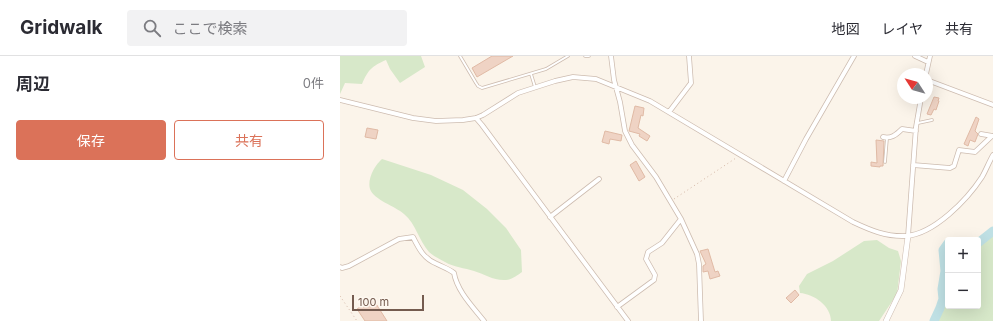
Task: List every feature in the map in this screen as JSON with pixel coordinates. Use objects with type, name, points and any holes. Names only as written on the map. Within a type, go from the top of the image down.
[{"type":"street","points":[[611,56],[625,131],[632,145],[652,171],[681,219],[694,246],[698,261],[701,321]]},
{"type":"street","points":[[669,112],[691,83],[689,56]]},
{"type":"street","points":[[784,181],[806,139],[854,56]]},
{"type":"street","points":[[916,56],[928,62]]},
{"type":"street","points":[[927,68],[930,56]]},
{"type":"street","points":[[340,100],[413,118],[463,120],[476,118],[490,112],[514,95],[566,78],[580,77],[596,80],[644,98],[846,218],[873,232],[888,235],[908,236],[936,224],[970,193],[982,177],[993,155]]},
{"type":"street","points":[[933,82],[993,105]]},
{"type":"street","points":[[886,321],[898,298],[903,282],[916,131],[920,104]]},
{"type":"street","points":[[476,118],[628,321]]},
{"type":"street","points":[[885,138],[897,134],[902,129],[916,131]]},
{"type":"street","points":[[981,134],[992,136]]},
{"type":"street","points":[[914,165],[950,168],[954,166],[959,150],[975,152],[992,136]]},
{"type":"street","points":[[550,217],[599,179]]},
{"type":"street","points":[[617,306],[654,280],[656,277],[655,273],[646,259],[647,254],[650,249],[662,243],[681,219]]},
{"type":"street","points":[[340,267],[342,268],[349,266],[399,239],[413,238],[423,255],[436,264],[445,267],[454,273],[455,280],[463,293],[484,321]]},
{"type":"lane","points":[[460,56],[478,86],[482,88],[546,69],[568,56]]},
{"type":"lane","points":[[531,74],[535,88]]},
{"type":"lane","points":[[917,123],[932,120]]},
{"type":"lane","points":[[885,138],[885,162]]},
{"type":"path","points":[[670,202],[735,159],[738,154]]},
{"type":"path","points":[[340,296],[357,321]]},
{"type":"green space","points":[[340,56],[421,56],[425,67],[400,83],[390,69],[386,60],[377,64],[371,69],[366,75],[362,84],[345,83],[340,94]]},
{"type":"green space","points":[[382,159],[431,175],[463,190],[487,209],[506,228],[521,250],[522,272],[510,279],[497,279],[448,264],[431,253],[426,248],[408,218],[372,193],[369,185],[372,172]]},
{"type":"green space","points":[[993,230],[993,321],[939,321],[937,317],[942,304],[942,281],[945,270],[945,309],[981,309],[981,238]]},
{"type":"green space","points":[[877,240],[889,248],[898,251],[901,261],[897,294],[879,321],[831,321],[828,310],[821,302],[816,298],[800,293],[799,286],[807,274],[833,261],[864,241]]},
{"type":"building","points":[[492,56],[513,56],[477,77],[472,68]]},
{"type":"building","points":[[934,97],[939,98],[936,110],[934,109],[931,115],[927,114],[931,104],[933,104]]},
{"type":"building","points":[[635,106],[644,108],[643,116],[641,115],[638,128],[650,136],[647,141],[639,136],[640,134],[629,131]]},
{"type":"building","points":[[976,117],[979,119],[975,131],[978,134],[975,142],[970,140],[968,146],[964,144]]},
{"type":"building","points":[[367,128],[378,130],[376,139],[365,137]]},
{"type":"building","points":[[605,131],[622,135],[621,141],[610,139],[609,144],[602,142]]},
{"type":"building","points":[[876,140],[884,141],[883,166],[880,167],[871,166],[871,162],[877,163]]},
{"type":"building","points":[[636,161],[645,177],[639,181],[630,165]]},
{"type":"building","points":[[708,249],[715,272],[718,271],[720,276],[710,279],[708,271],[703,272],[703,266],[706,264],[700,251]]},
{"type":"building","points":[[795,290],[799,295],[791,303],[786,298]]},
{"type":"building","points":[[373,299],[387,321],[365,321],[357,309]]},
{"type":"waterway","points":[[981,241],[993,231]]},
{"type":"waterway","points":[[945,247],[943,250],[945,271]]},
{"type":"waterway","points":[[934,321],[943,299],[942,289],[945,271]]}]
